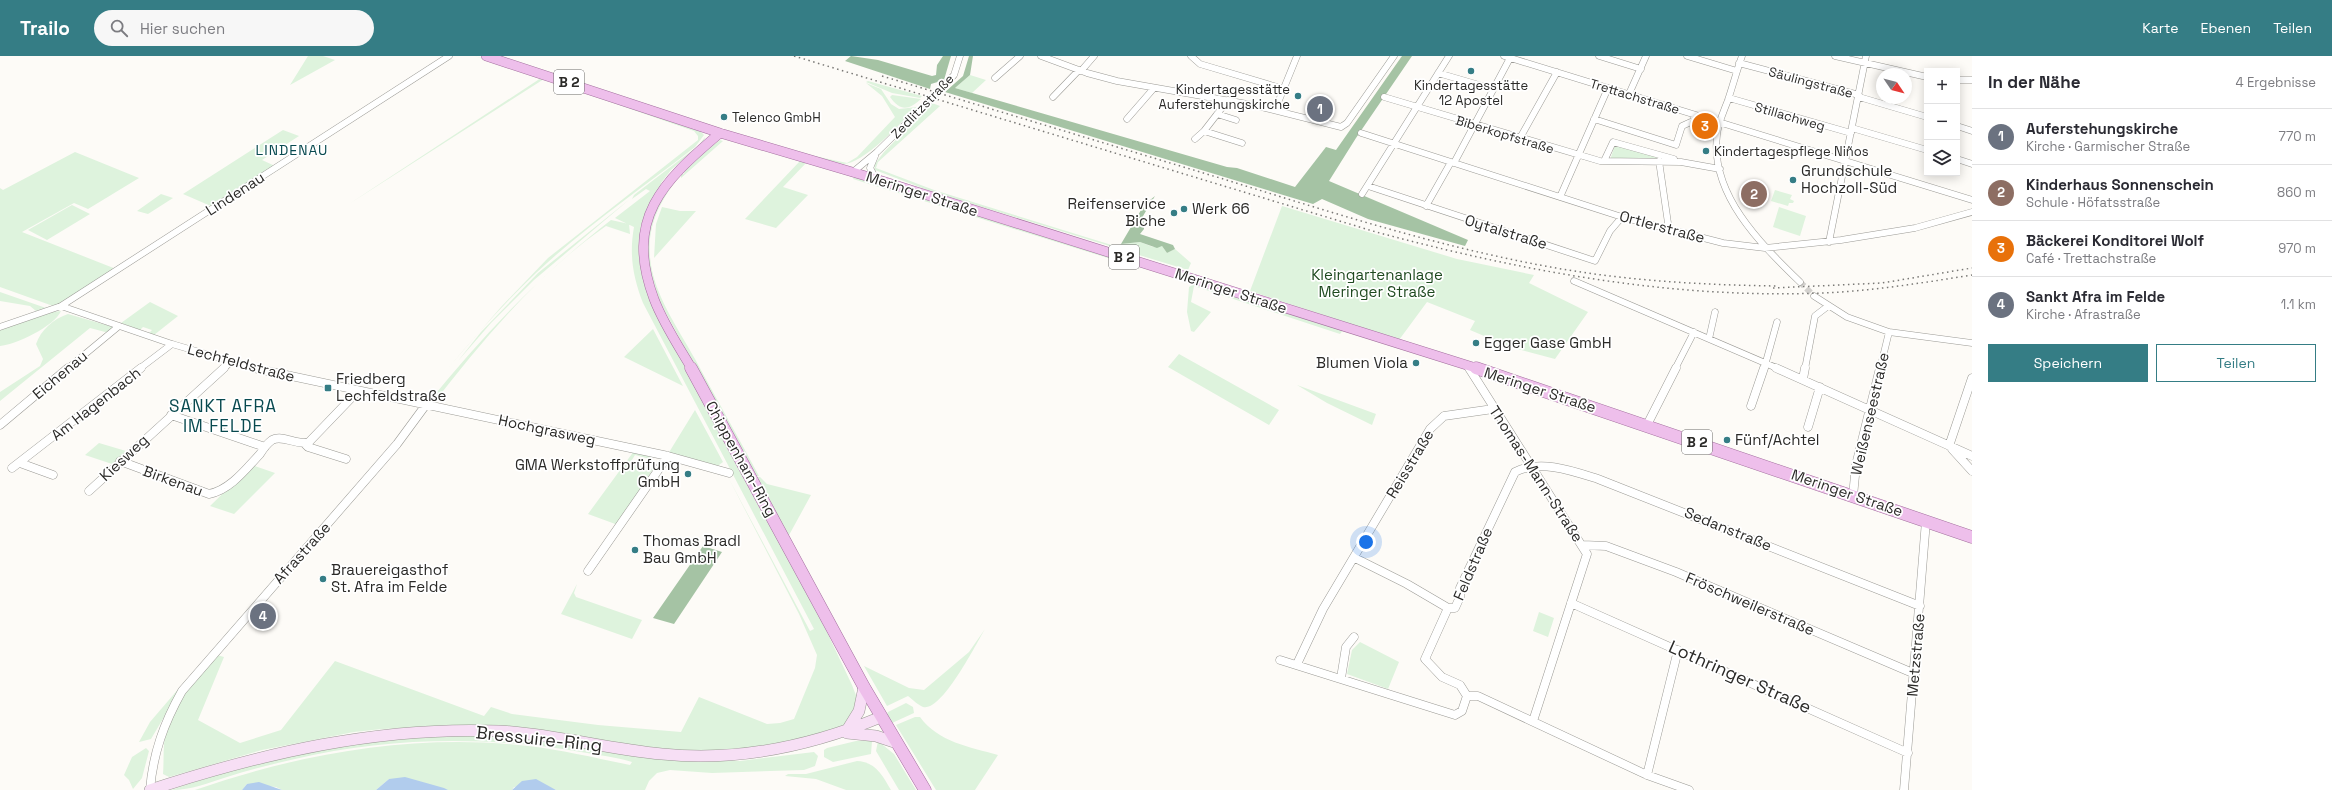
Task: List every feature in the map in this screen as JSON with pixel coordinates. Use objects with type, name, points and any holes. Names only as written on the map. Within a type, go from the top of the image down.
[{"type":"main road","name":"Meringer Straße","points":[[486,56],[720,133],[876,179],[1468,366],[1647,425],[1972,537]]},
{"type":"main road","points":[[699,126],[706,135],[707,144]]},
{"type":"main road","name":"Chippenham-Ring","points":[[720,133],[676,172],[654,201],[647,218],[642,243],[643,262],[647,280],[658,307],[864,687],[924,790]]},
{"type":"main road","points":[[864,687],[859,710],[844,732],[876,736],[897,743]]},
{"type":"main road","name":"Bressuire-Ring","points":[[150,790],[281,752],[334,742],[390,735],[430,732],[499,731],[662,754],[731,757],[794,747],[844,732],[881,718]]},
{"type":"street","name":"Lindenau","points":[[0,327],[33,317],[61,306],[449,56]]},
{"type":"street","name":"Zedlitzstraße","points":[[853,172],[877,152],[954,75],[960,56]]},
{"type":"street","points":[[995,78],[1020,56]]},
{"type":"street","points":[[1041,56],[1080,71],[1154,88],[1228,100],[1275,110],[1333,126],[1346,125],[1394,56]]},
{"type":"street","points":[[1053,97],[1094,56]]},
{"type":"street","points":[[1191,56],[1200,64],[1284,89]]},
{"type":"street","points":[[1275,110],[1297,56]]},
{"type":"street","points":[[1362,194],[1449,56]]},
{"type":"street","name":"Trettachstraße","points":[[1504,56],[1972,200]]},
{"type":"street","points":[[1599,56],[1641,69]]},
{"type":"street","points":[[1629,94],[1646,56]]},
{"type":"street","points":[[1687,56],[1737,71]]},
{"type":"street","points":[[1742,56],[1721,123],[1717,145],[1720,169],[1738,210],[1765,248],[1800,282]]},
{"type":"street","points":[[1836,56],[1924,76]]},
{"type":"street","points":[[1829,242],[1866,56]]},
{"type":"street","points":[[1426,206],[1510,58]]},
{"type":"street","name":"Säulingstraße","points":[[1740,63],[1859,96],[1924,116]]},
{"type":"street","points":[[1520,138],[1557,72]]},
{"type":"street","points":[[1438,73],[1493,89]]},
{"type":"street","points":[[1960,80],[1972,80]]},
{"type":"street","points":[[1126,119],[1154,88]]},
{"type":"street","points":[[1560,197],[1608,88]]},
{"type":"street","name":"Biberkopfstraße","points":[[1384,97],[1579,156],[1604,161],[1681,162]]},
{"type":"street","name":"Stillachweg","points":[[1729,98],[1924,149]]},
{"type":"street","points":[[1196,139],[1228,100]]},
{"type":"street","points":[[1217,114],[1236,120]]},
{"type":"street","points":[[1594,119],[1676,145],[1682,126],[1693,121],[1695,115]]},
{"type":"street","points":[[1960,127],[1972,131]]},
{"type":"street","points":[[1204,131],[1242,143]]},
{"type":"street","name":"Ortlerstraße","points":[[1361,133],[1622,217],[1723,243],[1765,248],[1829,242],[1915,228],[1972,212]]},
{"type":"street","name":"Biberkopfstraße","points":[[1604,161],[1613,142],[1681,162],[1720,169]]},
{"type":"street","name":"Zedlitzstraße","points":[[876,179],[870,168],[877,152]]},
{"type":"street","points":[[1659,161],[1668,230]]},
{"type":"street","points":[[1960,161],[1972,164]]},
{"type":"street","name":"Oytalstraße","points":[[1368,186],[1426,206],[1513,232],[1595,261],[1610,231],[1622,217]]},
{"type":"street","points":[[1574,281],[1803,379],[1972,456]]},
{"type":"street","points":[[1814,296],[1847,317],[1889,332],[1972,342]]},
{"type":"street","name":"Lechfeldstraße","points":[[61,306],[172,344],[231,362],[425,406]]},
{"type":"street","points":[[1803,379],[1815,316],[1828,306]]},
{"type":"street","points":[[1709,339],[1715,312]]},
{"type":"street","points":[[1751,406],[1766,364],[1777,322]]},
{"type":"street","name":"Eichenau","points":[[0,425],[119,326]]},
{"type":"street","points":[[1647,425],[1694,332]]},
{"type":"street","name":"Weißenseestraße","points":[[1853,496],[1857,464],[1889,332]]},
{"type":"street","name":"Am Hagenbach","points":[[12,468],[20,464],[172,344]]},
{"type":"street","name":"Kiesweg","points":[[89,491],[120,461],[231,362]]},
{"type":"street","name":"Thomas-Mann-Straße","points":[[1468,366],[1493,409],[1583,545],[1587,554],[1533,722]]},
{"type":"street","points":[[1950,446],[1972,378]]},
{"type":"street","points":[[1808,427],[1820,387]]},
{"type":"street","points":[[305,444],[358,391]]},
{"type":"street","name":"Hochgrasweg","points":[[425,406],[668,456],[730,473]]},
{"type":"street","name":"Afrastraße","points":[[150,790],[156,744],[166,717],[182,691],[397,444],[425,406]]},
{"type":"street","name":"Reisstraße","points":[[1297,664],[1323,610],[1355,558],[1400,478],[1436,421],[1444,416],[1493,409]]},
{"type":"street","points":[[171,415],[266,447],[272,440],[280,437],[305,444],[308,447],[346,459]]},
{"type":"street","points":[[1950,446],[1972,471]]},
{"type":"street","name":"Birkenau","points":[[120,461],[211,494],[220,491],[266,447]]},
{"type":"street","points":[[588,571],[668,456]]},
{"type":"street","points":[[20,464],[53,475]]},
{"type":"street","name":"Sedanstraße","points":[[1532,467],[1562,469],[1598,479],[1920,606]]},
{"type":"street","name":"Feldstraße","points":[[1466,696],[1460,685],[1442,677],[1425,659],[1448,608],[1454,608],[1460,597],[1460,588],[1516,472],[1520,468],[1532,467]]},
{"type":"street","name":"Metzstraße","points":[[1904,790],[1915,674],[1926,521]]},
{"type":"street","name":"Fröschweilerstraße","points":[[1583,545],[1595,544],[1606,546],[1676,572],[1915,674]]},
{"type":"street","points":[[1355,558],[1407,584],[1416,591],[1448,608]]},
{"type":"street","name":"Lothringer Straße","points":[[1571,603],[1908,753]]},
{"type":"street","points":[[1341,678],[1346,648],[1354,637]]},
{"type":"street","points":[[1647,775],[1678,650]]},
{"type":"street","points":[[1280,660],[1297,664],[1455,715],[1462,711],[1466,696],[1478,696],[1647,775],[1689,790]]},
{"type":"green space","points":[[308,56],[323,56],[335,60],[290,85]]},
{"type":"green space","points":[[474,56],[546,77],[700,131],[704,135],[695,147],[594,224],[555,256],[502,307],[482,329],[501,307],[548,258],[698,140],[698,136],[694,131],[544,79],[349,204],[541,78]]},
{"type":"green space","points":[[851,56],[878,60],[932,76],[936,75],[937,65],[943,56],[951,56],[944,80],[931,84],[930,89],[845,61]]},
{"type":"green space","points":[[969,56],[973,56],[970,75],[955,88],[1227,167],[1237,168],[1295,187],[1326,147],[1336,150],[1402,56],[1412,56],[1356,138],[1329,181],[1468,240],[1465,246],[1368,219],[1322,199],[1313,204],[945,92],[963,76]]},
{"type":"green space","points":[[970,75],[986,80],[972,93],[955,88]]},
{"type":"green space","points":[[868,81],[922,96],[920,98],[892,93],[866,82]]},
{"type":"green space","points":[[866,83],[881,89],[891,104],[899,109],[917,107],[882,141],[852,162],[843,164],[796,152],[847,163],[857,157],[895,117],[882,96]]},
{"type":"green space","points":[[892,95],[921,99],[912,106],[904,108],[894,102],[890,97]]},
{"type":"green space","points":[[932,103],[940,106],[878,162],[876,168],[934,190],[1118,247],[1121,244],[1140,242],[1153,247],[1162,246],[1167,253],[1175,249],[1191,263],[1188,270],[930,191],[875,170],[874,165],[884,152]]},
{"type":"green space","points":[[283,130],[299,136],[262,160],[275,166],[213,207],[183,194]]},
{"type":"green space","points":[[705,137],[704,141],[671,170],[661,183],[661,186],[646,215],[639,235],[640,266],[654,307],[825,628],[852,685],[857,698],[857,704],[846,725],[807,741],[760,750],[668,751],[479,725],[382,729],[354,732],[262,750],[169,777],[163,774],[164,745],[168,725],[186,692],[217,655],[224,657],[198,720],[240,743],[281,730],[335,661],[484,716],[491,707],[512,714],[598,725],[681,732],[699,697],[767,724],[780,723],[794,719],[815,668],[817,655],[799,614],[728,477],[810,631],[814,629],[643,303],[634,275],[632,247],[634,227],[615,218],[650,191],[646,189],[632,199],[634,195],[699,145]]},
{"type":"green space","points":[[720,140],[723,141],[681,178],[681,174],[684,174],[685,170],[693,160]]},
{"type":"green space","points":[[1615,145],[1668,159],[1610,160]]},
{"type":"green space","points":[[75,152],[139,178],[88,209],[74,203],[22,232],[116,269],[67,301],[53,306],[0,287],[0,188],[3,190]]},
{"type":"green space","points":[[800,161],[807,162],[783,187],[808,195],[776,228],[745,219]]},
{"type":"green space","points":[[855,176],[1005,222],[1007,226],[1017,226],[1112,256],[1111,259],[853,179]]},
{"type":"green space","points":[[679,177],[666,195],[656,214],[653,224],[650,246],[652,271],[667,310],[759,476],[754,476],[660,302],[646,258],[648,228],[659,200]]},
{"type":"green space","points":[[1775,190],[1792,195],[1790,199],[1794,201],[1793,203],[1789,203],[1788,206],[1771,201]]},
{"type":"green space","points":[[161,194],[173,198],[148,214],[137,211]]},
{"type":"green space","points":[[1155,196],[1143,216],[1144,229],[1140,234],[1173,245],[1175,249],[1167,253],[1162,246],[1157,248],[1140,242],[1121,244],[1144,205]]},
{"type":"green space","points":[[630,199],[534,280],[491,323],[458,361],[481,332],[538,273]]},
{"type":"green space","points":[[72,205],[90,214],[47,240],[28,230]]},
{"type":"green space","name":"Kleingartenanlage Meringer Straße","points":[[1282,206],[1457,259],[1534,275],[1529,283],[1588,312],[1555,359],[1510,347],[1470,330],[1475,321],[1427,302],[1399,340],[1250,291]]},
{"type":"green space","points":[[662,207],[680,211],[696,211],[654,258],[656,224]]},
{"type":"green space","points":[[1779,207],[1806,216],[1800,236],[1773,227]]},
{"type":"green space","points":[[611,220],[629,224],[630,234],[606,226],[559,263]]},
{"type":"green space","points":[[550,272],[491,332],[432,405],[428,403],[491,330],[514,306],[537,284]]},
{"type":"green space","points":[[1194,284],[1344,329],[1340,334],[1194,286],[1191,302],[1211,312],[1194,332],[1191,331],[1187,312],[1189,287]]},
{"type":"green space","points":[[0,292],[46,308],[36,311],[30,306],[0,301]]},
{"type":"green space","points":[[150,302],[178,316],[154,335],[149,333],[152,330],[143,327],[140,330],[121,323]]},
{"type":"green space","points":[[61,311],[51,323],[34,334],[7,345],[0,346],[0,328],[52,312]]},
{"type":"green space","points":[[68,314],[113,327],[113,329],[109,333],[90,328],[0,401],[0,392],[40,366],[43,359],[36,344],[38,339],[48,326],[57,319]]},
{"type":"green space","points":[[482,329],[449,367],[470,342]]},
{"type":"green space","points":[[653,329],[683,386],[624,357]]},
{"type":"green space","points":[[1179,354],[1279,410],[1269,425],[1168,367]]},
{"type":"green space","points":[[1297,385],[1376,414],[1372,425],[1327,403]]},
{"type":"green space","points":[[695,410],[723,462],[715,468],[668,454]]},
{"type":"green space","points":[[99,443],[126,451],[112,464],[85,455]]},
{"type":"green space","points":[[634,451],[653,455],[650,459],[635,455],[630,463],[653,469],[618,525],[588,514]]},
{"type":"green space","points":[[252,465],[275,473],[234,514],[210,506]]},
{"type":"green space","points":[[755,477],[760,477],[767,484],[811,495],[788,537]]},
{"type":"green space","points":[[703,546],[722,552],[674,624],[653,618]]},
{"type":"green space","points":[[577,584],[574,593],[576,597],[642,620],[632,639],[561,614]]},
{"type":"green space","points":[[1539,612],[1554,618],[1548,637],[1533,631]]},
{"type":"green space","points":[[985,629],[958,676],[949,688],[931,706],[923,707],[908,696],[887,706],[864,666],[909,688],[924,690],[969,652]]},
{"type":"green space","points":[[1360,642],[1399,662],[1388,689],[1347,674],[1352,650]]},
{"type":"green space","points":[[186,680],[151,739],[139,742],[150,722]]},
{"type":"green space","points":[[906,703],[913,707],[914,713],[892,723],[887,714],[888,712]]},
{"type":"green space","points":[[915,717],[920,717],[927,725],[945,738],[966,746],[998,755],[975,790],[936,790],[896,725]]},
{"type":"green space","points":[[467,735],[542,740],[677,760],[740,761],[814,752],[818,756],[815,766],[804,770],[712,773],[670,770],[657,773],[649,781],[645,790],[556,790],[542,784],[514,787],[512,790],[448,790],[389,779],[376,790],[282,790],[276,787],[247,784],[242,790],[195,790],[235,777],[317,756],[401,744],[444,742],[528,746],[579,754],[630,765],[632,762],[613,757],[581,752],[510,743],[438,741],[366,746],[330,752],[261,767],[206,784],[179,790],[171,790],[231,770],[327,747],[414,737]]},
{"type":"green space","points":[[856,741],[872,741],[871,754],[833,762],[824,757],[824,750],[827,748]]},
{"type":"green space","points":[[878,741],[894,754],[916,790],[899,790],[876,751]]},
{"type":"green space","points":[[146,748],[149,751],[142,778],[133,789],[129,780],[124,775],[132,757]]},
{"type":"green space","points":[[857,761],[869,764],[878,770],[891,790],[846,790],[816,779],[785,776],[788,774],[806,774]]},
{"type":"water","points":[[405,777],[448,790],[376,790],[389,779]]},
{"type":"water","points":[[536,779],[556,790],[512,790],[522,781]]},
{"type":"water","points":[[259,782],[282,790],[242,790],[247,784]]},
{"type":"tunnel","points":[[1800,282],[1814,296]]},
{"type":"railway","points":[[794,56],[1376,232],[1486,259],[1541,270],[1653,287],[1765,294],[1822,293],[1878,289],[1972,275]]},
{"type":"railway","points":[[882,76],[1386,228],[1513,260],[1556,268],[1639,279],[1722,285],[1778,286]]},
{"type":"railway","points":[[1773,288],[1882,283],[1972,268]]},
{"type":"place","name":"Kindertagesstätte 12 Apostel","points":[[1471,71]]},
{"type":"place","name":"Kindertagesstätte Auferstehungskirche","points":[[1298,96]]},
{"type":"place","name":"Auferstehungskirche","points":[[1320,109]]},
{"type":"place","name":"Telenco GmbH","points":[[724,117]]},
{"type":"place","name":"Bäckerei Konditorei Wolf","points":[[1705,126]]},
{"type":"place","name":"Kindertagespflege Niños","points":[[1706,151]]},
{"type":"place","name":"Grundschule Hochzoll-Süd","points":[[1793,180]]},
{"type":"place","name":"Kinderhaus Sonnenschein","points":[[1754,194]]},
{"type":"place","name":"Werk 66","points":[[1184,209]]},
{"type":"place","name":"Reifenservice Biche","points":[[1174,213]]},
{"type":"place","name":"Egger Gase GmbH","points":[[1476,343]]},
{"type":"place","name":"Blumen Viola","points":[[1416,363]]},
{"type":"place","name":"Friedberg Lechfeldstraße","points":[[328,388]]},
{"type":"place","name":"Fünf/Achtel","points":[[1727,440]]},
{"type":"place","name":"GMA Werkstoffprüfung GmbH","points":[[688,474]]},
{"type":"place","name":"Thomas Bradl Bau GmbH","points":[[635,550]]},
{"type":"place","name":"Brauereigasthof St. Afra im Felde","points":[[323,579]]},
{"type":"place","name":"Sankt Afra im Felde","points":[[263,616]]},
{"type":"district","name":"LINDENAU","points":[[292,150]]},
{"type":"district","name":"SANKT AFRA IM FELDE","points":[[223,416]]}]
